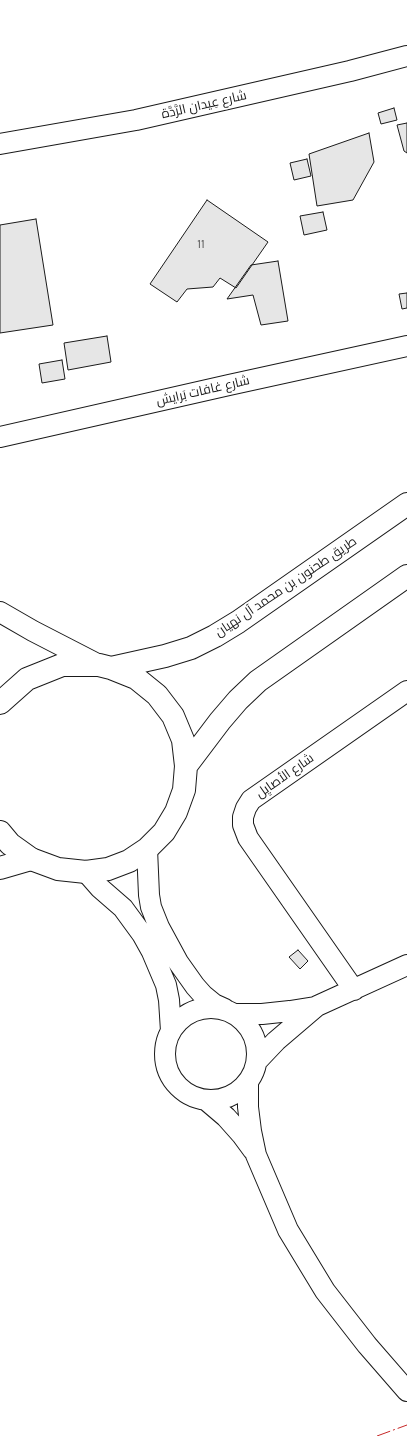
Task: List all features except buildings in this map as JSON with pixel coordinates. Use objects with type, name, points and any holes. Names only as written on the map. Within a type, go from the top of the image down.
[{"type":"main road","name":"طريق طحنون بن محمد آل نهيان","points":[[105,666],[165,656],[191,648],[215,636],[238,622],[407,504]]},
{"type":"main road","points":[[186,766],[220,721],[238,700],[258,681],[407,576]]},
{"type":"main road","points":[[0,703],[27,678],[62,665],[105,666],[136,678],[157,695],[173,716],[183,740],[186,766],[184,790],[176,812],[164,832],[147,849],[128,861],[108,869],[86,872],[58,870],[31,859],[10,844],[0,832]]},
{"type":"main road","points":[[0,868],[31,859]]},
{"type":"street","name":"شارع عِيدان الرَّدَّة","points":[[0,144],[136,120],[350,71],[407,56]]},
{"type":"street","name":"شارع غافات بَرايش","points":[[0,437],[407,346]]},
{"type":"street","points":[[0,612],[33,631],[105,666]]},
{"type":"street","name":"شارع الأصايِل","points":[[354,990],[248,838],[243,825],[243,817],[251,800],[407,691]]},
{"type":"street","points":[[147,849],[151,907],[159,928],[178,962],[203,995],[214,1004],[246,1022],[254,1034],[257,1047],[257,1061],[254,1072],[248,1083],[229,1096],[206,1100]]},
{"type":"street","points":[[86,872],[100,888],[123,908],[142,934],[152,952],[166,985],[171,1031]]},
{"type":"street","points":[[256,1155],[230,1121],[206,1100],[192,1096],[185,1092],[170,1075],[165,1060],[165,1045],[171,1031],[181,1018],[194,1010],[210,1007],[230,1012],[262,1014],[317,1006],[407,965]]},
{"type":"street","points":[[257,1061],[280,1037],[317,1006]]},
{"type":"street","points":[[248,1083],[248,1113],[256,1155],[288,1230],[326,1291],[367,1345],[407,1391]]},
{"type":"power","points":[[377,1436],[407,1425]]}]
